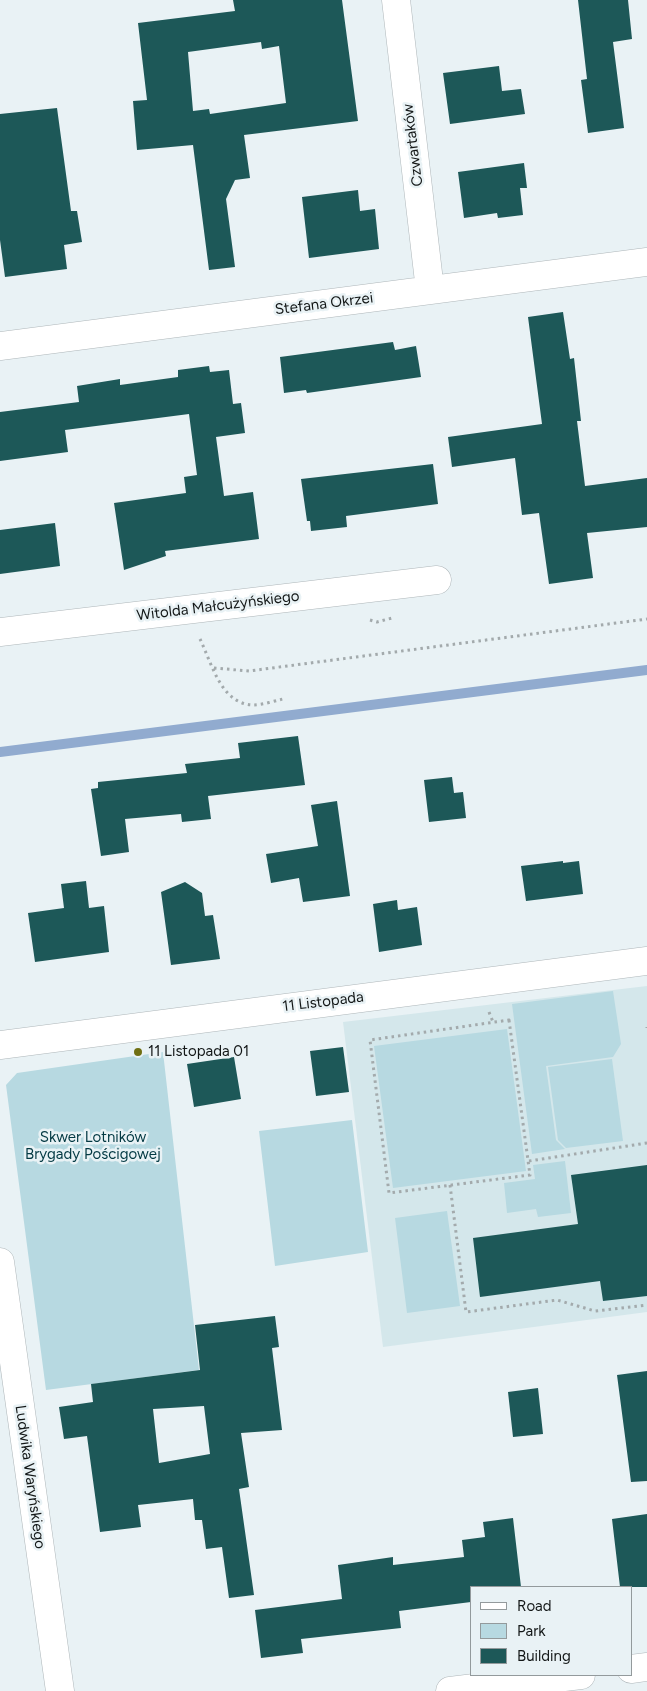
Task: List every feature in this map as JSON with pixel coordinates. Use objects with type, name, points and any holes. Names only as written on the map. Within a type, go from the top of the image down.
[{"type":"street","name":"Czwartaków","points":[[396,0],[430,290]]},
{"type":"street","name":"Stefana Okrzei","points":[[0,346],[647,262]]},
{"type":"street","name":"Witolda Małcużyńskiego","points":[[0,632],[437,580]]},
{"type":"street","name":"11 Listopada","points":[[0,1045],[647,961]]},
{"type":"street","name":"Ludwika Waryńskiego","points":[[0,1262],[60,1691]]},
{"type":"street","points":[[632,1669],[647,1667]]},
{"type":"street","points":[[450,1691],[574,1676]]},
{"type":"path","points":[[186,610],[225,692],[240,703],[254,705],[283,699]]},
{"type":"path","points":[[214,668],[249,671],[647,619]]},
{"type":"path","points":[[509,1020],[530,1175],[450,1185],[389,1193],[370,1040],[509,1020]]},
{"type":"path","points":[[528,1162],[647,1143]]},
{"type":"path","points":[[450,1185],[466,1312],[557,1300],[595,1311],[647,1305]]},
{"type":"shaded area","points":[[647,986],[647,1312],[383,1347],[343,1022]]},
{"type":"green space","points":[[613,991],[621,1044],[613,1057],[546,1066],[556,1140],[565,1149],[532,1154],[512,1004]]},
{"type":"green space","points":[[507,1029],[526,1171],[393,1188],[374,1046]]},
{"type":"green space","name":"Skwer Lotników Brygady Pościgowej","points":[[163,1052],[199,1370],[46,1390],[6,1085],[17,1073]]},
{"type":"green space","points":[[612,1059],[623,1141],[566,1148],[558,1140],[548,1067]]},
{"type":"green space","points":[[352,1120],[368,1252],[275,1266],[259,1131]]},
{"type":"green space","points":[[565,1161],[571,1213],[538,1217],[536,1209],[507,1213],[504,1183],[535,1179],[533,1165]]},
{"type":"green space","points":[[447,1211],[460,1306],[407,1313],[395,1218]]},
{"type":"building","points":[[233,0],[342,0],[358,121],[244,135],[250,178],[235,180],[226,199],[235,267],[209,270],[193,145],[137,150],[133,101],[147,100],[138,23],[235,11]],"holes":[[[261,42],[262,49],[279,46],[286,103],[210,114],[209,109],[193,111],[188,52]]]},
{"type":"building","points":[[578,0],[628,0],[632,39],[613,42],[624,128],[588,133],[581,80],[587,79]]},
{"type":"building","points":[[499,66],[502,91],[521,89],[525,114],[450,124],[443,73]]},
{"type":"building","points":[[57,108],[71,211],[77,211],[82,242],[64,245],[67,269],[5,277],[0,240],[0,114]]},
{"type":"building","points":[[524,163],[527,188],[520,188],[523,215],[498,218],[497,213],[464,218],[458,172]]},
{"type":"building","points":[[358,190],[360,211],[375,209],[379,249],[309,258],[302,197]]},
{"type":"building","points":[[563,312],[570,359],[574,358],[581,421],[577,421],[585,486],[647,478],[647,527],[587,533],[593,578],[549,584],[539,513],[522,515],[515,458],[452,467],[448,437],[542,424],[528,317]]},
{"type":"building","points":[[393,342],[395,350],[416,346],[421,377],[307,393],[306,390],[284,393],[280,357]]},
{"type":"building","points":[[209,366],[210,372],[229,370],[233,404],[241,403],[245,433],[216,437],[224,496],[253,492],[259,539],[165,551],[166,556],[124,570],[114,503],[186,493],[184,477],[197,475],[189,414],[65,430],[68,452],[0,461],[0,412],[79,402],[77,386],[120,379],[120,385],[178,377],[178,370]]},
{"type":"building","points":[[433,464],[438,504],[346,516],[347,527],[311,531],[310,521],[307,521],[301,479]]},
{"type":"building","points":[[55,523],[60,566],[0,574],[0,530]]},
{"type":"building","points":[[298,736],[305,785],[208,796],[211,819],[182,822],[181,814],[125,819],[129,852],[101,856],[91,789],[98,788],[98,782],[187,773],[185,764],[240,758],[238,743]]},
{"type":"building","points":[[452,777],[454,793],[463,792],[466,818],[429,822],[424,780]]},
{"type":"building","points":[[337,801],[350,896],[303,902],[299,878],[271,883],[266,854],[318,846],[311,805]]},
{"type":"building","points":[[563,861],[563,863],[579,861],[583,894],[526,901],[521,866]]},
{"type":"building","points":[[86,881],[89,908],[104,906],[109,952],[35,962],[28,913],[64,908],[61,884]]},
{"type":"building","points":[[185,882],[202,893],[205,916],[213,915],[220,959],[171,965],[161,892]]},
{"type":"building","points":[[397,900],[398,910],[417,907],[422,945],[379,952],[373,904]]},
{"type":"building","points":[[343,1047],[349,1092],[316,1096],[310,1051]]},
{"type":"building","points":[[234,1057],[241,1099],[194,1107],[187,1064]]},
{"type":"building","points":[[647,1165],[647,1296],[603,1301],[600,1281],[480,1297],[473,1238],[578,1224],[571,1175]]},
{"type":"building","points":[[275,1316],[279,1347],[272,1348],[282,1430],[241,1433],[249,1487],[239,1489],[254,1595],[229,1598],[222,1547],[206,1549],[202,1520],[195,1520],[193,1499],[138,1505],[141,1527],[100,1532],[87,1436],[64,1439],[59,1407],[93,1402],[91,1384],[200,1370],[195,1325]],"holes":[[[204,1406],[210,1454],[159,1463],[153,1409]]]},
{"type":"building","points":[[647,1371],[647,1481],[631,1482],[617,1375]]},
{"type":"building","points":[[538,1388],[543,1434],[513,1437],[508,1392]]},
{"type":"building","points":[[647,1514],[647,1587],[620,1586],[612,1519]]},
{"type":"building","points":[[513,1518],[521,1586],[470,1586],[470,1602],[399,1611],[401,1628],[301,1639],[303,1653],[261,1658],[255,1610],[342,1599],[338,1565],[393,1557],[393,1565],[464,1557],[462,1540],[485,1537],[483,1522]]},
{"type":"waterway","points":[[0,752],[647,670]]},
{"type":"place","name":"11 Listopada 01","points":[[138,1052]]}]
